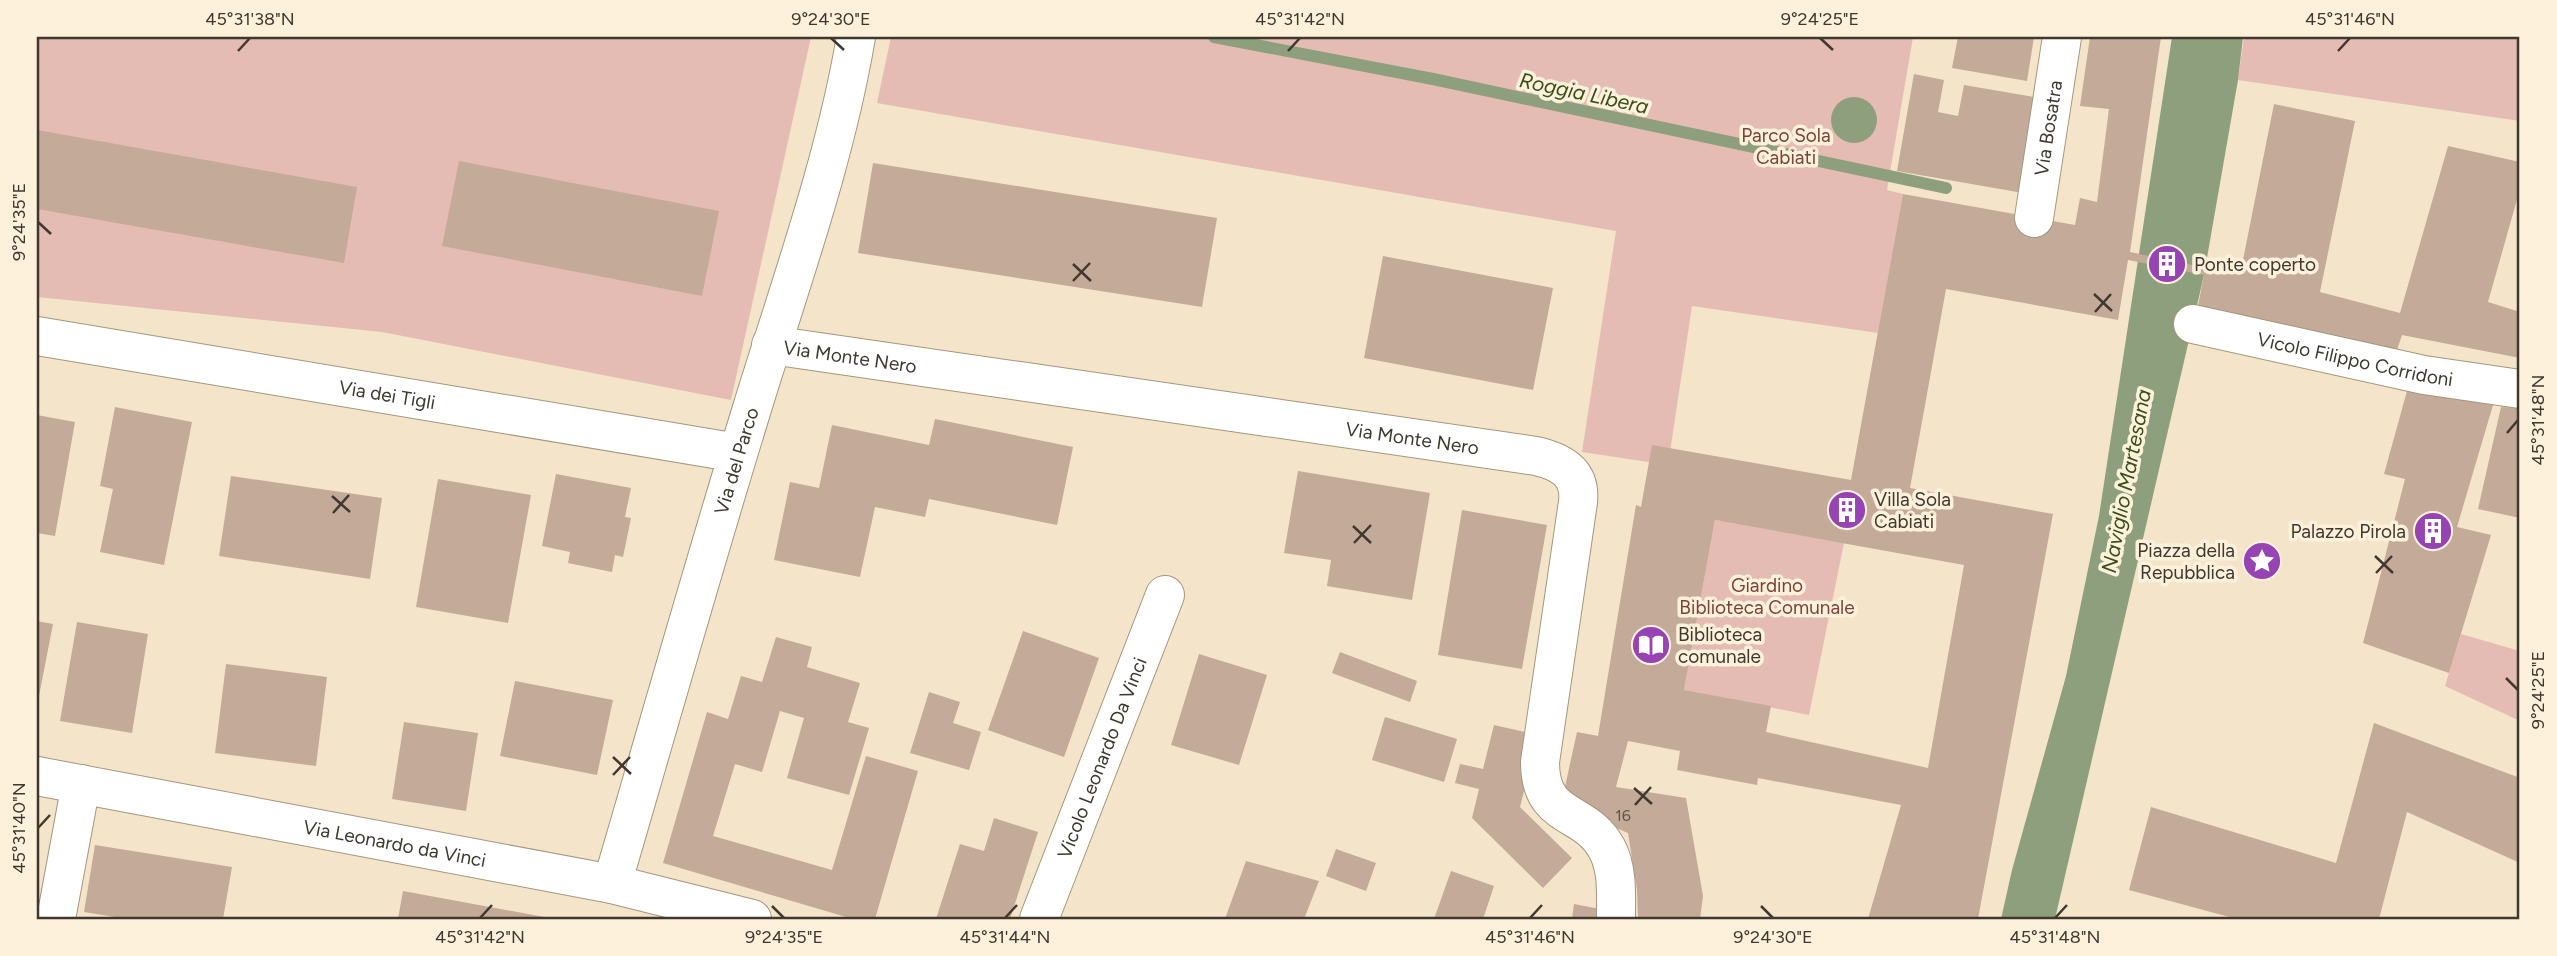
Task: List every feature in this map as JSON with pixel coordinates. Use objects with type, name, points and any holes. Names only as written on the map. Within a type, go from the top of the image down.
[{"type":"street","name":"Via del Parco","points":[[612,884],[738,453],[818,195],[849,79],[856,37]]},
{"type":"street","name":"Via Bosatra","points":[[2034,218],[2062,37]]},
{"type":"street","name":"Vicolo Filippo Corridoni","points":[[2193,324],[2424,375],[2520,388]]},
{"type":"street","name":"Via dei Tigli","points":[[37,336],[738,453]]},
{"type":"street","name":"Via Monte Nero","points":[[771,345],[1522,454],[1546,458],[1564,466],[1572,472],[1577,482],[1578,502],[1540,777],[1551,802],[1586,826],[1606,847],[1614,873],[1616,919]]},
{"type":"street","name":"Vicolo Leonardo Da Vinci","points":[[1039,919],[1165,595]]},
{"type":"street","name":"Via Leonardo da Vinci","points":[[37,776],[612,884],[752,919]]},
{"type":"street","points":[[56,919],[81,784]]},
{"type":"green space","points":[[37,37],[811,37],[731,400],[382,332],[37,297]]},
{"type":"green space","name":"Parco Sola Cabiati","points":[[891,37],[1913,37],[1887,190],[1903,194],[1878,333],[1692,306],[1668,465],[1582,452],[1616,231],[877,103]]},
{"type":"green space","points":[[2244,37],[2520,37],[2520,121],[2238,80]]},
{"type":"green space","name":"Giardino Biblioteca Comunale","points":[[1715,520],[1844,543],[1809,715],[1684,690]]},
{"type":"green space","points":[[2461,634],[2520,651],[2520,721],[2445,686]]},
{"type":"water","name":"Naviglio Martesana","points":[[2172,37],[2243,37],[2204,275],[2055,919],[2001,919],[2066,676],[2099,516]]},
{"type":"water","points":[[1854,97],[1870,104],[1877,120],[1870,136],[1854,143],[1838,136],[1831,120],[1838,104]]},
{"type":"building","points":[[1958,37],[2034,37],[2027,81],[1952,68]]},
{"type":"building","points":[[2090,37],[2161,37],[2130,252],[2240,275],[2274,104],[2355,121],[2320,292],[2400,313],[2448,146],[2520,162],[2520,189],[2488,302],[2520,312],[2520,358],[2402,335],[2394,359],[2196,316],[2204,275],[2128,260],[2118,320],[1946,289],[1910,488],[2053,514],[1978,919],[1868,919],[1901,805],[1758,778],[1757,785],[1677,770],[1680,751],[1628,741],[1616,787],[1686,798],[1703,896],[1700,919],[1638,919],[1637,890],[1628,833],[1561,805],[1577,732],[1598,736],[1636,505],[1641,507],[1652,445],[1851,480],[1903,194],[2075,225],[2080,198],[2097,202],[2109,109],[2080,106]],"holes":[[[1715,520],[1964,565],[1928,768],[1766,732],[1771,706],[1684,690]]]},
{"type":"building","points":[[1914,74],[1944,80],[1938,112],[1958,116],[1964,85],[2040,98],[2023,193],[1897,171]]},
{"type":"building","points":[[37,130],[357,187],[344,263],[37,209]]},
{"type":"building","points":[[459,161],[719,211],[702,296],[442,246]]},
{"type":"building","points":[[873,163],[1217,218],[1202,307],[858,253]]},
{"type":"building","points":[[1383,256],[1553,288],[1533,390],[1364,358]]},
{"type":"building","name":"Palazzo Pirola","points":[[2407,391],[2493,405],[2457,527],[2491,535],[2449,673],[2363,643],[2405,479],[2384,474]]},
{"type":"building","points":[[115,407],[192,422],[164,565],[100,552],[113,489],[100,486]]},
{"type":"building","points":[[2501,407],[2520,408],[2520,518],[2478,509]]},
{"type":"building","points":[[37,415],[75,422],[55,536],[37,533]]},
{"type":"building","points":[[935,419],[1073,447],[1057,525],[929,499],[925,517],[875,507],[860,577],[774,560],[790,482],[819,488],[832,425],[929,445]]},
{"type":"building","points":[[1298,471],[1430,493],[1412,600],[1327,586],[1331,560],[1284,553]]},
{"type":"building","points":[[556,474],[631,488],[625,517],[631,518],[623,557],[615,555],[612,572],[568,563],[570,552],[542,546]]},
{"type":"building","points":[[231,476],[382,498],[370,579],[219,556]]},
{"type":"building","points":[[438,479],[531,495],[508,623],[416,607]]},
{"type":"building","points":[[1462,510],[1547,525],[1522,669],[1438,655]]},
{"type":"building","points":[[37,621],[53,624],[38,701],[37,701]]},
{"type":"building","points":[[77,622],[148,634],[132,733],[60,721]]},
{"type":"building","points":[[1023,631],[1099,658],[1064,757],[988,730]]},
{"type":"building","points":[[776,637],[812,647],[807,667],[860,683],[848,722],[869,728],[849,795],[787,778],[804,718],[780,711],[762,772],[735,764],[713,836],[832,870],[866,756],[918,771],[875,919],[853,919],[663,863],[707,712],[728,719],[741,676],[762,682]]},
{"type":"building","points":[[1340,652],[1417,681],[1410,702],[1332,673]]},
{"type":"building","points":[[1199,654],[1267,675],[1239,765],[1171,745]]},
{"type":"building","points":[[226,664],[327,677],[316,766],[215,753]]},
{"type":"building","points":[[515,681],[613,700],[597,775],[500,756]]},
{"type":"building","points":[[929,692],[960,702],[953,723],[981,732],[969,770],[910,753]]},
{"type":"building","points":[[1385,717],[1457,739],[1444,782],[1372,760]]},
{"type":"building","points":[[404,722],[478,733],[466,811],[392,799]]},
{"type":"building","points":[[2374,723],[2520,778],[2520,863],[2407,812],[2379,919],[2237,919],[2129,890],[2151,807],[2336,863]]},
{"type":"building","points":[[1494,725],[1538,735],[1520,807],[1572,858],[1543,888],[1472,818],[1479,789],[1455,783],[1460,764],[1483,769]]},
{"type":"building","points":[[994,818],[1038,832],[1010,919],[936,919],[960,844],[984,851]]},
{"type":"building","points":[[95,845],[232,867],[223,919],[127,919],[84,912]]},
{"type":"building","points":[[1336,849],[1376,863],[1366,891],[1326,876]]},
{"type":"building","points":[[1246,861],[1319,881],[1304,919],[1225,919]]},
{"type":"building","points":[[1451,871],[1494,886],[1483,919],[1434,919]]},
{"type":"building","points":[[403,891],[550,918],[550,919],[398,919]]},
{"type":"building","points":[[1574,904],[1610,911],[1610,919],[1572,919]]},
{"type":"waterway","name":"Roggia Libera","points":[[1214,37],[1433,79],[1946,188]]},
{"type":"place","name":"Ponte coperto","points":[[2167,264]]},
{"type":"place","name":"Villa Sola Cabiati","points":[[1847,510]]},
{"type":"place","name":"Palazzo Pirola","points":[[2433,531]]},
{"type":"place","name":"Piazza della Repubblica","points":[[2262,561]]},
{"type":"place","name":"Biblioteca comunale","points":[[1651,645]]}]
